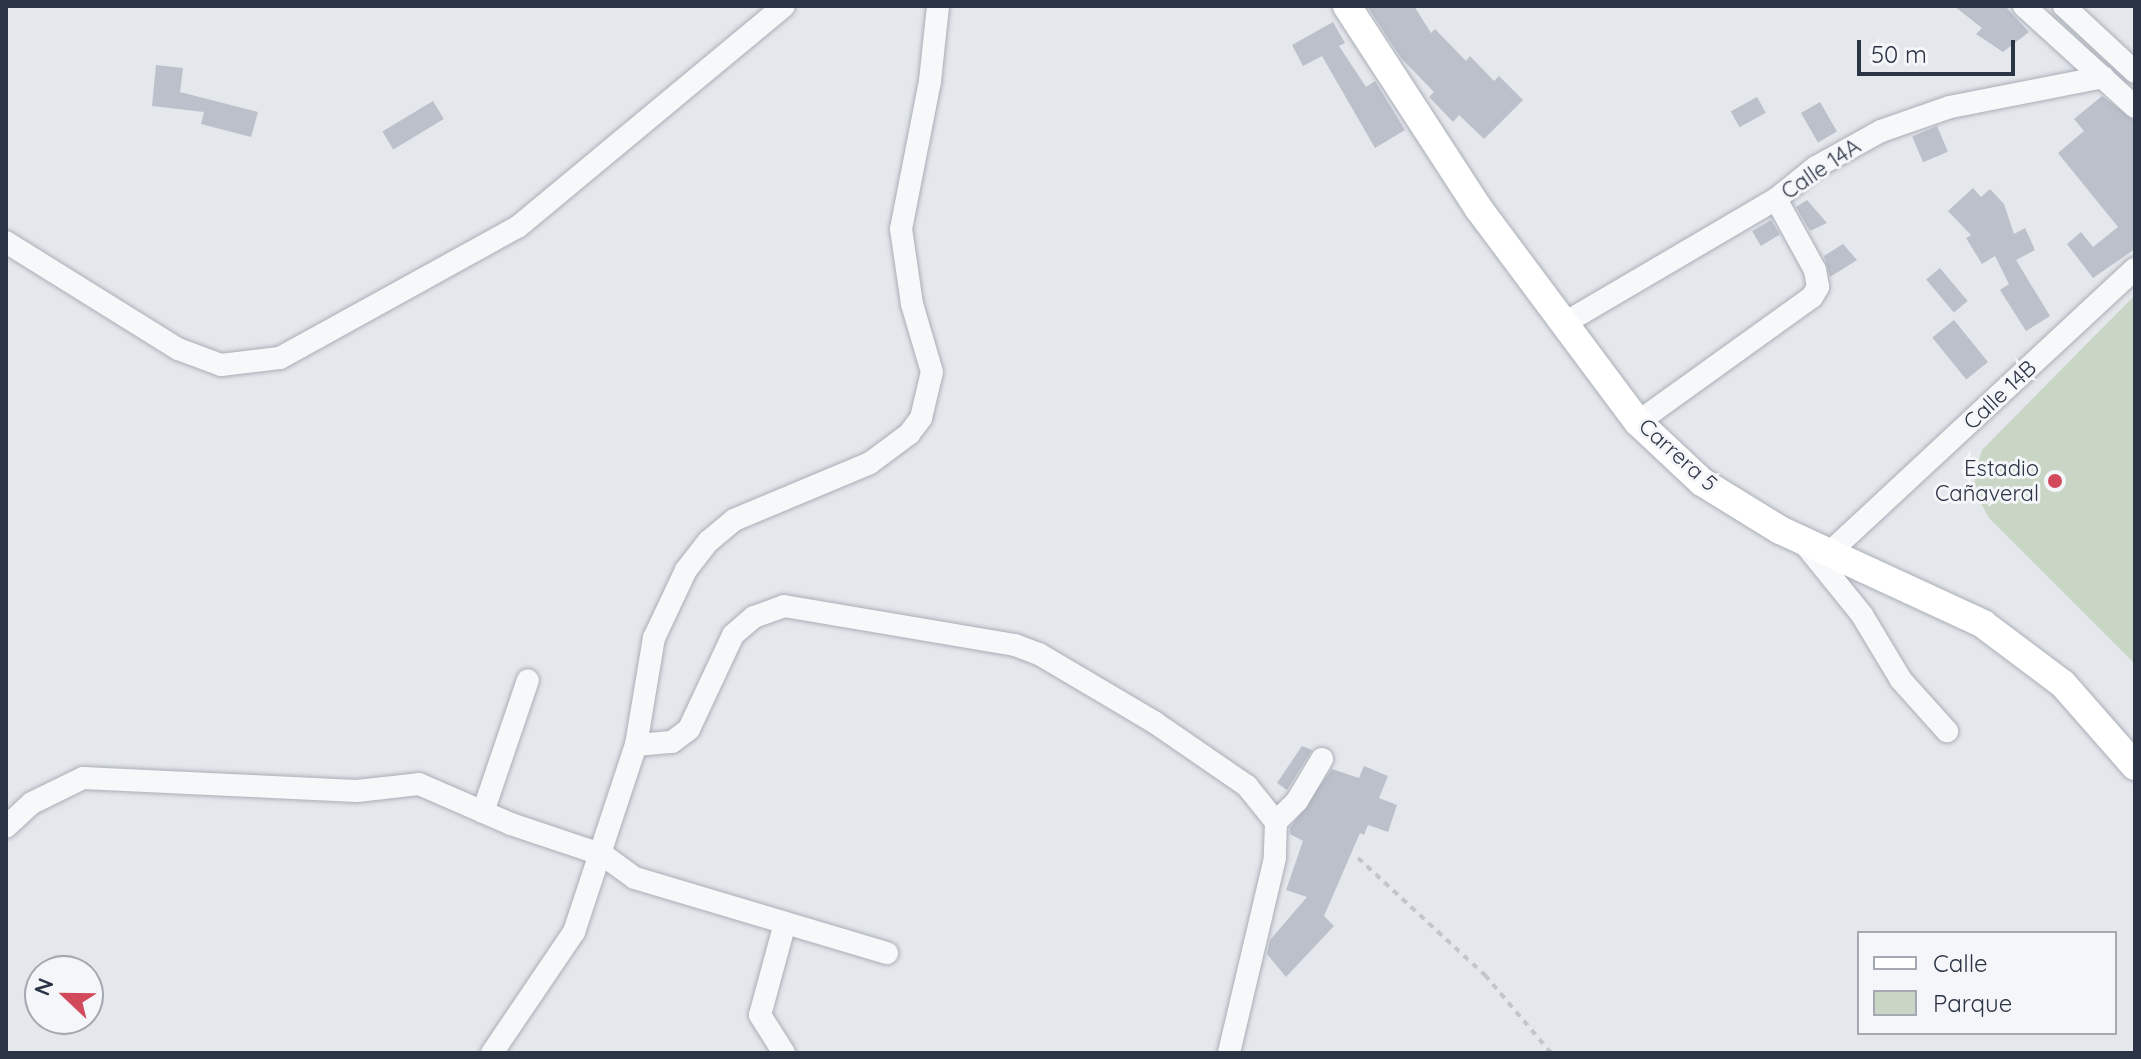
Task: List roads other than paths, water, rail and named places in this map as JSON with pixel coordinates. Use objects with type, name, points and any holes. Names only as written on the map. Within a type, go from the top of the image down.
[{"type":"main road","name":"Carrera 5","points":[[1347,6],[1479,209],[1638,422],[1702,482],[1799,539],[1983,624],[2063,684],[2135,766]]},
{"type":"street","points":[[6,242],[178,349],[221,365],[280,358],[519,226],[784,6]]},
{"type":"street","points":[[492,1053],[574,932],[603,855],[636,745],[662,617],[709,541],[734,520],[870,463],[909,434],[921,418],[932,372],[912,304],[901,229],[930,81],[938,6]]},
{"type":"street","points":[[2024,6],[2135,107]]},
{"type":"street","points":[[2064,6],[2135,72]]},
{"type":"street","name":"Calle 14A","points":[[1563,324],[1776,199],[1816,167],[1881,131],[1950,107],[2103,77]]},
{"type":"street","points":[[1638,422],[1812,297],[1818,287],[1815,270],[1776,199]]},
{"type":"street","name":"Calle 14B","points":[[1829,553],[2135,269]]},
{"type":"street","points":[[1799,539],[1862,615],[1901,680],[1947,731]]},
{"type":"street","points":[[636,745],[672,742],[689,729],[733,635],[754,617],[784,606],[1015,645],[1039,654],[1154,722],[1247,786],[1276,822],[1275,858],[1229,1053]]},
{"type":"street","points":[[483,812],[528,680]]},
{"type":"street","points":[[1276,822],[1297,801],[1322,759]]},
{"type":"street","points":[[6,827],[32,803],[83,778],[357,791],[419,784],[483,812],[603,855],[635,878],[887,953]]},
{"type":"street","points":[[784,1053],[760,1015],[785,923]]},
{"type":"place","name":"Estadio Cañaveral","points":[[2055,481]]}]
